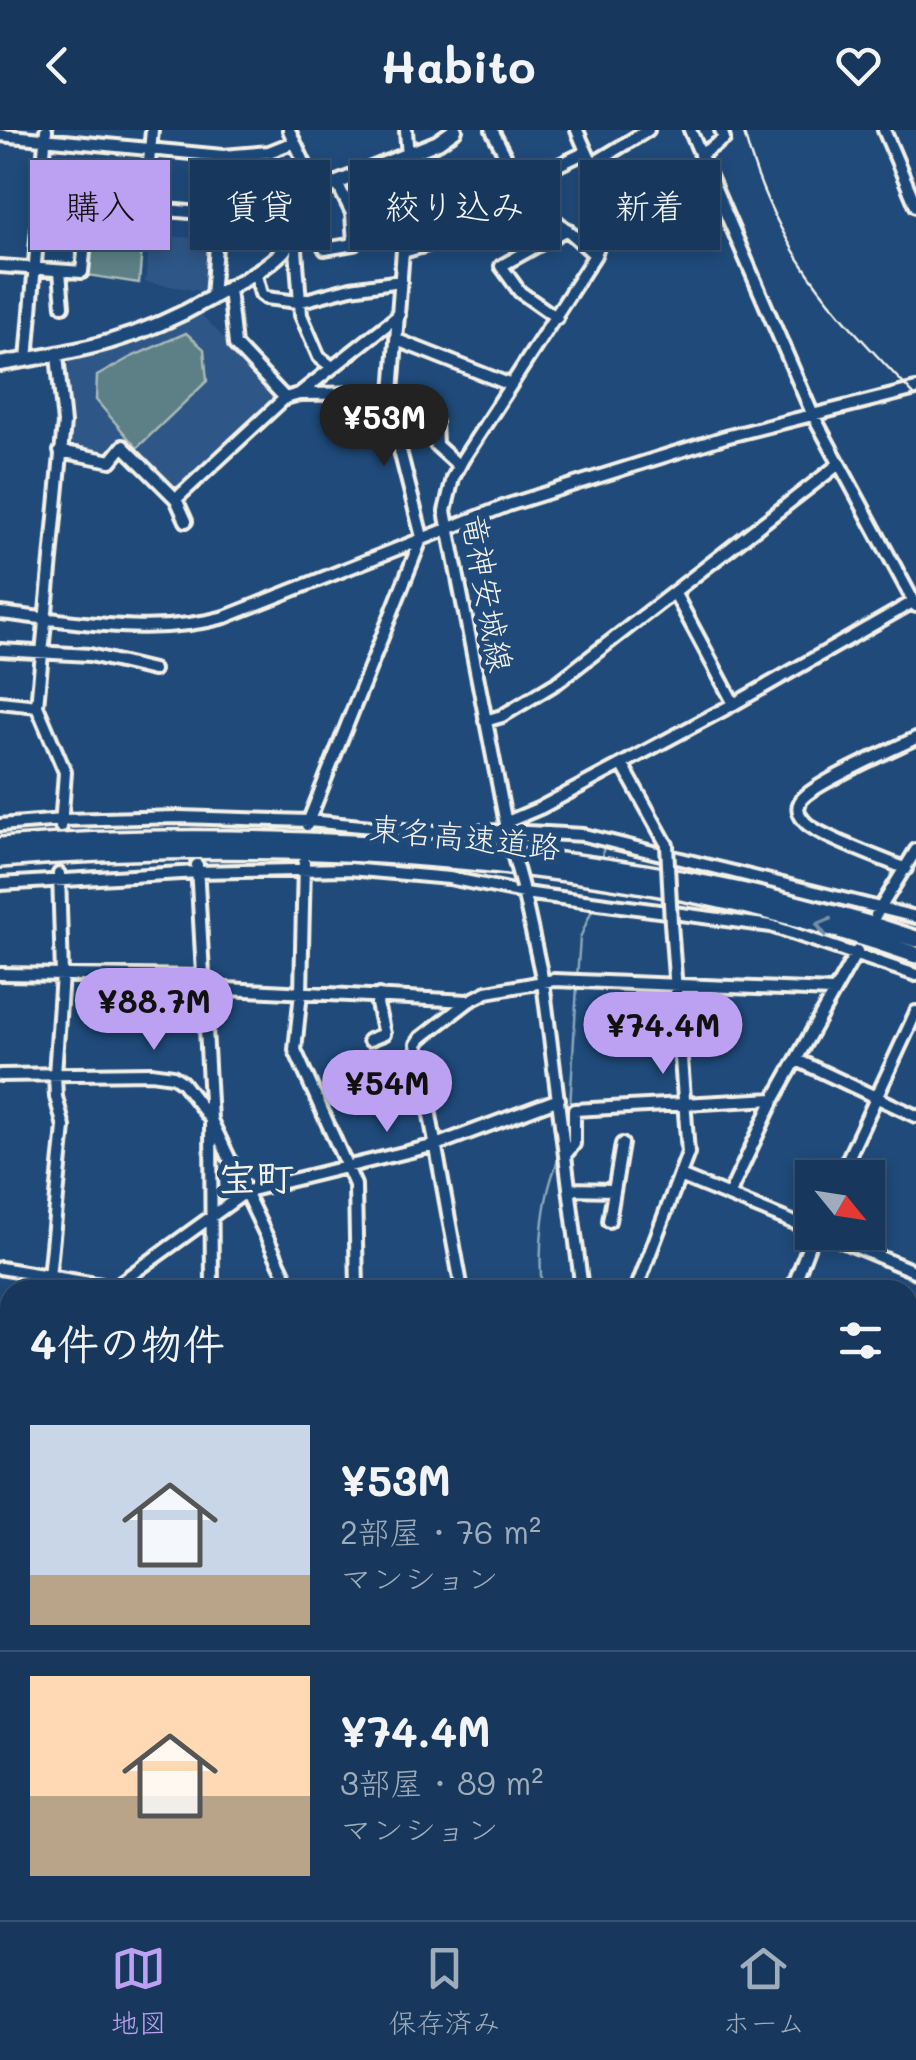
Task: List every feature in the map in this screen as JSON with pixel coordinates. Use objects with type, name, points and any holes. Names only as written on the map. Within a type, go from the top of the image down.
[{"type":"highway","name":"東名高速道路","points":[[0,846],[242,838],[458,849],[733,889],[840,914],[916,939]]},
{"type":"highway","name":"東名高速道路","points":[[0,859],[240,850],[454,862],[604,880],[713,899],[834,928],[916,955]]},
{"type":"main road","points":[[330,189],[438,142],[455,130]]},
{"type":"main road","points":[[0,364],[56,355],[154,329],[229,289],[284,250]]},
{"type":"street","points":[[149,160],[152,130]]},
{"type":"street","points":[[290,130],[303,160]]},
{"type":"street","points":[[406,130],[408,160]]},
{"type":"street","points":[[492,130],[507,160]]},
{"type":"street","name":"竜神安城線","points":[[577,130],[590,160]]},
{"type":"street","points":[[508,829],[914,604],[812,413],[691,130]]},
{"type":"street","points":[[700,155],[724,139],[721,130]]},
{"type":"street","points":[[884,130],[916,206]]},
{"type":"street","points":[[598,160],[643,132]]},
{"type":"street","points":[[0,135],[45,135],[223,156],[270,152],[294,142]]},
{"type":"street","points":[[43,160],[45,135]]},
{"type":"street","points":[[560,164],[586,152]]},
{"type":"street","points":[[223,156],[223,160]]},
{"type":"street","points":[[338,183],[350,210]]},
{"type":"street","points":[[560,224],[595,256]]},
{"type":"street","points":[[556,318],[520,292],[500,266],[567,229]]},
{"type":"street","points":[[27,360],[36,250]]},
{"type":"street","points":[[0,266],[60,272],[84,270],[85,250]]},
{"type":"street","points":[[212,297],[215,250]]},
{"type":"street","points":[[299,250],[298,302],[313,346],[332,367]]},
{"type":"street","points":[[308,823],[422,537],[396,436],[392,392],[403,252],[409,250]]},
{"type":"street","name":"竜神安城線","points":[[523,890],[447,529],[447,497],[459,466],[597,250]]},
{"type":"street","points":[[60,272],[63,306]]},
{"type":"street","points":[[255,272],[261,294],[266,298],[298,302],[351,288],[401,281]]},
{"type":"street","points":[[229,289],[235,345],[285,398]]},
{"type":"street","points":[[299,394],[399,315]]},
{"type":"street","points":[[398,340],[511,385]]},
{"type":"street","points":[[56,355],[64,423],[38,706],[65,772],[62,824]]},
{"type":"street","points":[[0,614],[161,628],[200,624],[508,505],[708,442],[916,389]]},
{"type":"street","points":[[176,499],[285,398],[299,394],[392,392]]},
{"type":"street","points":[[435,424],[436,444],[459,466]]},
{"type":"street","points":[[60,451],[111,460],[123,446],[176,499],[186,521]]},
{"type":"street","points":[[485,721],[502,716],[542,693],[840,464]]},
{"type":"street","points":[[674,592],[734,704]]},
{"type":"street","points":[[0,650],[90,655],[153,670]]},
{"type":"street","points":[[0,702],[38,706]]},
{"type":"street","points":[[906,868],[819,830],[804,821],[798,809],[800,799],[818,786],[916,738]]},
{"type":"street","points":[[622,764],[667,845],[688,1153],[640,1280]]},
{"type":"street","points":[[0,825],[308,823],[424,832],[508,829],[584,835],[878,911],[916,917]]},
{"type":"street","points":[[878,911],[916,850]]},
{"type":"street","points":[[304,867],[301,992],[295,1050],[355,1185],[357,1280]]},
{"type":"street","points":[[0,884],[59,876],[197,868],[304,867],[450,878],[771,926],[916,975]]},
{"type":"street","points":[[197,868],[206,982],[212,1280]]},
{"type":"street","points":[[49,1277],[64,1128],[55,1074],[62,975],[59,876]]},
{"type":"street","points":[[523,890],[543,982],[581,1280]]},
{"type":"street","points":[[729,1195],[774,1099],[855,953]]},
{"type":"street","points":[[0,974],[206,982],[301,992],[470,1001]]},
{"type":"street","points":[[460,1280],[417,1044],[470,1001],[488,992],[554,980],[832,991]]},
{"type":"street","points":[[369,1040],[384,1034],[376,1004],[379,995]]},
{"type":"street","points":[[847,1160],[916,1012]]},
{"type":"street","points":[[796,1060],[916,1116]]},
{"type":"street","points":[[0,1074],[150,1072],[173,1076],[189,1088],[211,1120],[287,1280]]},
{"type":"street","points":[[130,1280],[247,1191],[436,1145],[559,1098]]},
{"type":"street","points":[[565,1156],[574,1144],[574,1110],[774,1099]]},
{"type":"street","points":[[609,1221],[622,1144]]},
{"type":"street","points":[[680,1176],[795,1223]]},
{"type":"street","points":[[569,1189],[614,1190]]},
{"type":"street","points":[[796,1280],[808,1250]]},
{"type":"street","points":[[860,1250],[916,1272]]},
{"type":"street","points":[[0,1268],[66,1280]]},
{"type":"shaded area","points":[[170,236],[190,238],[190,250],[210,250],[206,292],[145,282],[149,250],[170,250]]},
{"type":"shaded area","points":[[201,314],[281,398],[176,495],[124,442],[111,456],[68,450],[72,416],[67,359],[161,335]]},
{"type":"green space","points":[[89,250],[142,250],[139,283],[87,275]]},
{"type":"green space","points":[[186,333],[204,349],[207,381],[137,448],[96,400],[97,376]]},
{"type":"waterway","points":[[601,862],[604,845]]},
{"type":"waterway","points":[[577,978],[580,938],[594,905]]},
{"type":"waterway","points":[[570,1108],[577,986]]},
{"type":"waterway","points":[[567,1143],[569,1126]]},
{"type":"waterway","points":[[542,1280],[543,1221],[549,1186],[561,1154]]},
{"type":"tunnel","points":[[59,873],[61,827]]},
{"type":"tunnel","points":[[197,827],[197,865]]},
{"type":"railway","points":[[743,130],[772,211],[810,276],[916,397]]},
{"type":"district","name":"宝町","points":[[256,1178]]}]
